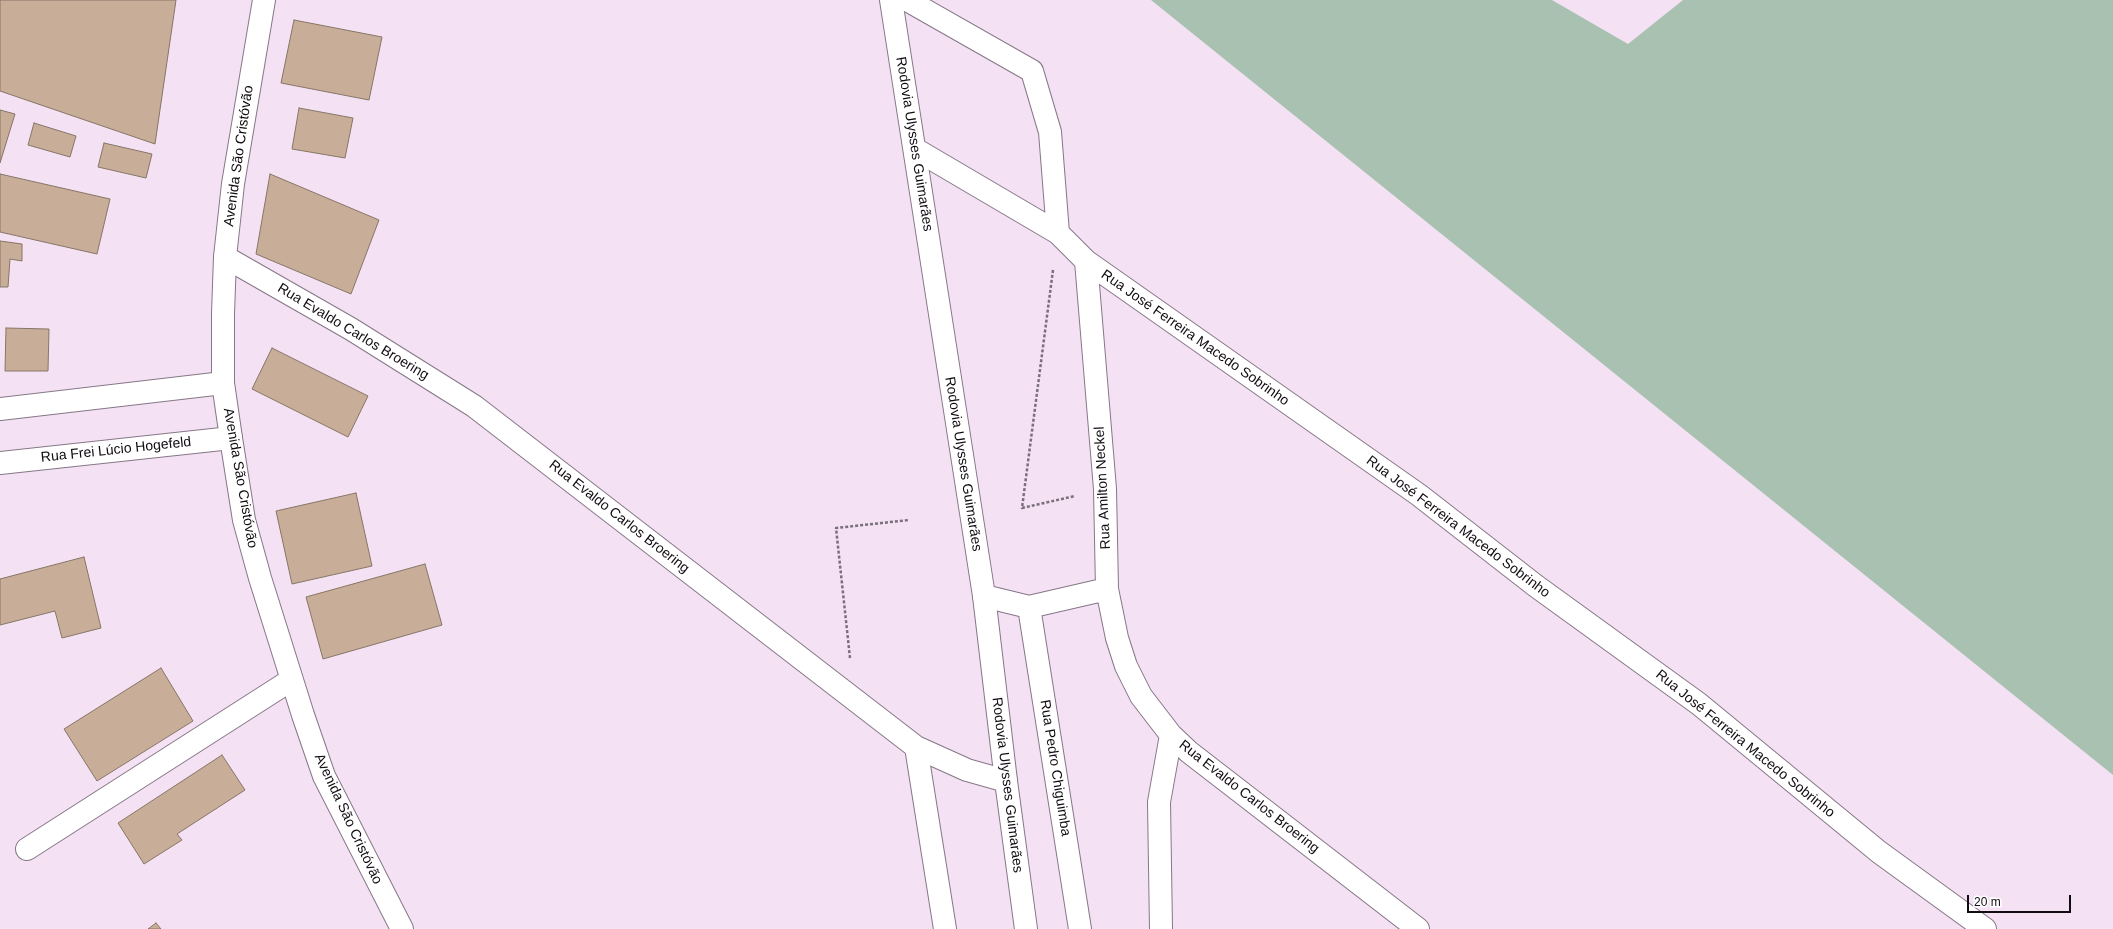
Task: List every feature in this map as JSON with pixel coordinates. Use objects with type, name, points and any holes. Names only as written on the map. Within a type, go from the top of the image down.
[{"type":"main road","name":"Avenida São Cristóvão","points":[[264,0],[233,184],[225,258],[222,314],[223,383],[231,438],[244,520],[291,680],[324,776],[402,929]]},
{"type":"main road","name":"Rodovia Ulysses Guimarães","points":[[891,0],[984,596],[1006,781],[1026,929]]},
{"type":"main road","points":[[907,0],[1032,71],[1050,132],[1058,233]]},
{"type":"main road","name":"Rua José Ferreira Macedo Sobrinho","points":[[915,149],[1058,233],[1086,261],[1419,495],[1536,586],[1699,704],[1879,852],[1985,929]]},
{"type":"main road","name":"Rua Evaldo Carlos Broering","points":[[225,258],[351,329],[474,406],[916,747],[967,770],[1006,781]]},
{"type":"main road","name":"Rua Amilton Neckel","points":[[1086,261],[1105,489],[1107,589]]},
{"type":"main road","points":[[0,409],[223,383]]},
{"type":"main road","name":"Rua Frei Lúcio Hogefeld","points":[[0,463],[231,438]]},
{"type":"main road","name":"Rua Evaldo Carlos Broering","points":[[1107,589],[1117,638],[1126,666],[1141,696],[1171,735],[1189,752],[1418,929]]},
{"type":"main road","points":[[984,596],[1029,607],[1107,589]]},
{"type":"main road","name":"Rua Pedro Chiguimba","points":[[1029,607],[1080,929]]},
{"type":"main road","points":[[27,849],[291,680]]},
{"type":"main road","points":[[1161,929],[1158,802],[1171,735]]},
{"type":"main road","points":[[916,747],[945,929]]},
{"type":"path","points":[[1058,233],[1022,508],[1105,489]]},
{"type":"path","points":[[854,698],[836,528],[909,520]]},
{"type":"green space","points":[[1151,0],[1552,0],[1628,44],[1683,0],[2113,0],[2113,775]]},
{"type":"building","points":[[0,0],[176,0],[155,144],[0,91]]},
{"type":"building","points":[[294,20],[382,37],[369,100],[281,83]]},
{"type":"building","points":[[299,108],[353,118],[345,158],[292,149]]},
{"type":"building","points":[[0,110],[15,114],[0,163]]},
{"type":"building","points":[[34,123],[76,136],[70,157],[28,145]]},
{"type":"building","points":[[104,143],[152,154],[146,178],[98,167]]},
{"type":"building","points":[[0,174],[110,199],[97,254],[0,232]]},
{"type":"building","points":[[270,174],[379,220],[351,294],[256,254]]},
{"type":"building","points":[[0,241],[22,244],[22,261],[10,259],[8,287],[0,287]]},
{"type":"building","points":[[6,328],[49,329],[48,371],[5,371]]},
{"type":"building","points":[[272,348],[368,396],[348,437],[252,389]]},
{"type":"building","points":[[356,493],[372,566],[292,584],[276,511]]},
{"type":"building","points":[[84,557],[101,628],[62,638],[55,611],[0,625],[0,579]]},
{"type":"building","points":[[425,564],[442,625],[323,659],[306,597]]},
{"type":"building","points":[[161,668],[193,721],[97,781],[64,729]]},
{"type":"building","points":[[222,755],[245,790],[177,834],[182,840],[144,864],[118,823]]},
{"type":"building","points":[[156,923],[161,929],[148,929]]}]
